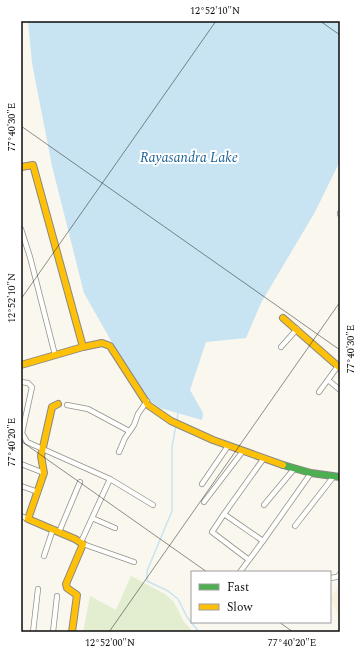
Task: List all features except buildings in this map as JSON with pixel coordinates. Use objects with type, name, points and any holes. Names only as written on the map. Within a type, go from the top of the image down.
[{"type":"street","points":[[21,167],[33,166],[83,347]]},
{"type":"street","points":[[21,229],[30,257],[54,355]]},
{"type":"street","points":[[283,318],[339,367],[319,392]]},
{"type":"street","points":[[281,347],[296,329]]},
{"type":"street","points":[[21,365],[102,343],[110,346],[147,401],[148,405],[171,421],[228,446],[294,469],[337,477]]},
{"type":"street","points":[[328,380],[340,390]]},
{"type":"street","points":[[21,382],[28,383],[32,387],[22,433],[27,442]]},
{"type":"street","points":[[119,452],[125,438],[134,425],[138,414],[147,401]]},
{"type":"street","points":[[28,518],[44,473],[40,456],[52,407],[58,404]]},
{"type":"street","points":[[67,405],[88,409],[130,431]]},
{"type":"street","points":[[21,440],[110,479],[154,505]]},
{"type":"street","points":[[202,484],[228,446]]},
{"type":"street","points":[[204,502],[243,451]]},
{"type":"street","points":[[249,560],[212,532],[264,458]]},
{"type":"street","points":[[21,464],[44,473]]},
{"type":"street","points":[[264,506],[294,469]]},
{"type":"street","points":[[241,571],[311,473]]},
{"type":"street","points":[[295,526],[337,477]]},
{"type":"street","points":[[72,632],[77,595],[67,588],[66,584],[92,518],[110,479]]},
{"type":"street","points":[[44,556],[80,482]]},
{"type":"street","points":[[21,486],[38,492]]},
{"type":"street","points":[[224,514],[263,541]]},
{"type":"street","points":[[21,516],[56,530],[82,543],[134,562]]},
{"type":"street","points":[[92,518],[116,528]]},
{"type":"street","points":[[33,632],[38,589]]},
{"type":"street","points":[[53,632],[57,596]]},
{"type":"shaded area","points":[[340,584],[340,619],[331,600],[331,597]]},
{"type":"green space","points":[[131,576],[165,594],[174,602],[184,622],[193,632],[83,632],[90,596],[116,610]]},
{"type":"water","name":"Rayasandra Lake","points":[[28,21],[340,21],[340,161],[315,212],[261,303],[246,338],[206,342],[190,390],[203,413],[202,420],[160,408],[141,394],[84,293],[52,166],[32,63]]},
{"type":"waterway","points":[[177,422],[178,412]]},
{"type":"waterway","points":[[176,425],[172,447],[172,511],[147,571],[147,581],[168,591],[178,599],[191,622]]},
{"type":"waterway","points":[[192,623],[199,632]]},
{"type":"traffic: fast","points":[[283,465],[311,473],[340,477]]},
{"type":"traffic: slow","points":[[21,167],[33,165],[83,347]]},
{"type":"traffic: slow","points":[[283,318],[340,368]]},
{"type":"traffic: slow","points":[[21,365],[83,347],[102,343],[110,346],[148,405],[171,421],[213,440],[283,465]]},
{"type":"traffic: slow","points":[[58,404],[52,407],[41,456],[44,473],[28,519],[75,539],[83,544],[66,584],[67,588],[77,595],[72,632]]}]
